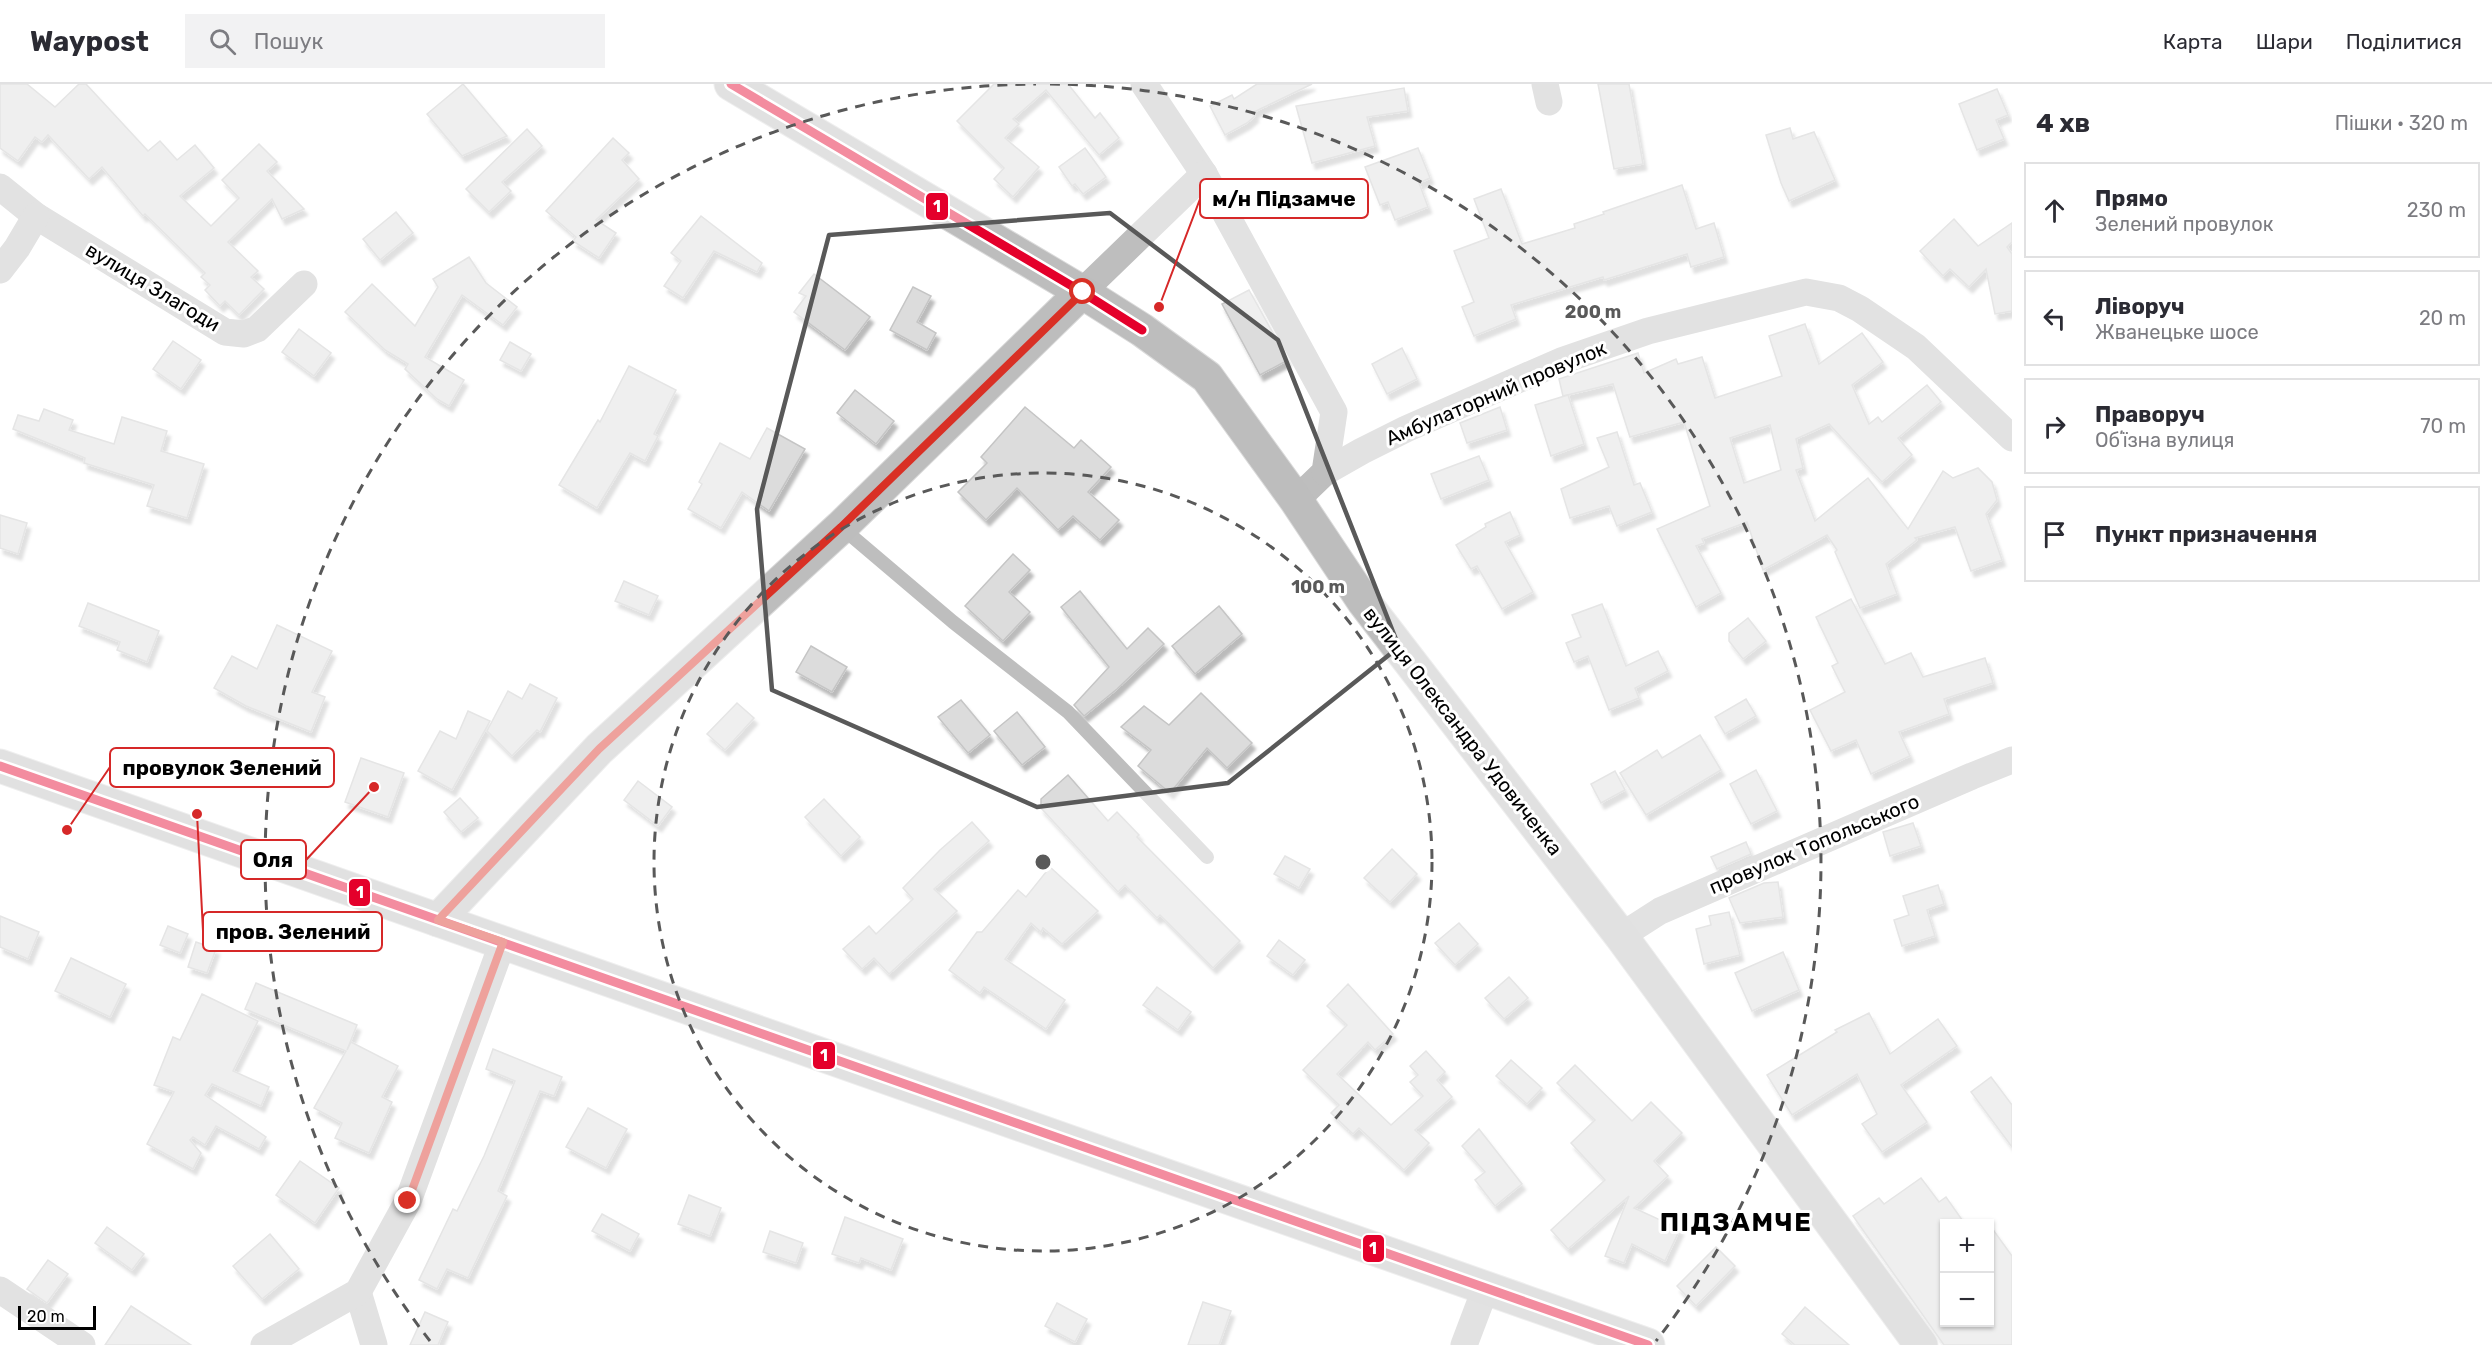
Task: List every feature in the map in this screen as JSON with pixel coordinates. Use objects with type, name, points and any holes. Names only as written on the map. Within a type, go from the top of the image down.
[{"type":"main road","name":"вулиця Олександра Удовиченка","points":[[730,84],[1083,292],[1142,330],[1207,377],[1296,500],[1364,602],[1621,936],[1921,1345]]},
{"type":"main road","points":[[438,920],[599,749],[841,527],[1083,292]]},
{"type":"main road","points":[[0,766],[1648,1345]]},
{"type":"street","points":[[1144,84],[1204,174],[1334,412],[1326,472],[1296,500]]},
{"type":"street","points":[[1083,292],[1204,174]]},
{"type":"street","name":"вулиця Злагоди","points":[[0,187],[36,216],[215,326],[234,334],[244,334],[256,329],[304,284]]},
{"type":"street","points":[[0,270],[17,248],[36,216]]},
{"type":"street","name":"Амбулаторний провулок","points":[[1326,472],[1406,429],[1561,361],[1648,331],[1806,292],[1839,298],[1860,309],[1916,348],[2012,438]]},
{"type":"street","name":"провулок Топольського","points":[[1621,936],[1660,910],[2012,760]]},
{"type":"street","points":[[264,1345],[358,1292],[408,1201],[503,942]]},
{"type":"street","points":[[1464,1345],[1486,1287]]},
{"type":"street","points":[[0,1290],[82,1345]]},
{"type":"street","points":[[358,1292],[374,1345]]},
{"type":"lane","points":[[841,527],[953,622],[1068,712],[1207,857]]},
{"type":"highlighted area","points":[[1110,213],[1278,340],[1399,647],[1228,783],[1037,807],[772,690],[757,509],[829,235]]},
{"type":"building","points":[[0,84],[27,84],[55,107],[79,84],[86,84],[148,151],[160,141],[177,160],[195,145],[214,168],[180,196],[211,226],[239,198],[222,180],[259,144],[277,162],[267,171],[304,209],[282,219],[272,199],[228,242],[258,271],[251,277],[264,289],[239,315],[225,301],[220,306],[205,290],[210,285],[201,277],[205,273],[145,214],[143,216],[102,167],[89,179],[48,135],[42,142],[35,137],[18,161],[0,148]]},
{"type":"building","points":[[463,84],[507,136],[462,156],[427,114]]},
{"type":"building","points":[[994,84],[1068,84],[1095,118],[1100,113],[1119,138],[1099,155],[1046,90],[1013,119],[1019,124],[1005,138],[1039,167],[1013,197],[994,179],[1004,168],[957,121]]},
{"type":"building","points":[[1257,84],[1312,84],[1254,112],[1255,116],[1247,123],[1225,135],[1210,106],[1232,95],[1234,99]]},
{"type":"building","points":[[1598,84],[1629,84],[1643,164],[1614,169]]},
{"type":"building","points":[[1404,88],[1408,111],[1367,117],[1375,146],[1312,163],[1296,106]]},
{"type":"building","points":[[1997,89],[2008,115],[1996,120],[2004,139],[1977,150],[1959,104]]},
{"type":"building","points":[[1790,128],[1793,139],[1814,132],[1835,180],[1789,201],[1766,135]]},
{"type":"building","points":[[527,129],[542,146],[502,182],[511,191],[489,212],[466,189]]},
{"type":"building","points":[[613,138],[629,153],[622,160],[639,179],[596,220],[616,233],[599,258],[573,241],[576,237],[546,211]]},
{"type":"building","points":[[1085,148],[1106,177],[1083,194],[1075,184],[1072,186],[1059,167]]},
{"type":"building","points":[[1418,148],[1430,178],[1419,183],[1428,207],[1395,220],[1388,202],[1380,205],[1365,167]]},
{"type":"building","points":[[1682,185],[1696,229],[1714,223],[1724,257],[1691,267],[1687,254],[1604,280],[1603,277],[1511,305],[1516,319],[1474,336],[1462,307],[1474,302],[1454,251],[1489,238],[1474,199],[1501,189],[1522,244],[1575,228],[1574,224],[1604,214],[1603,212]]},
{"type":"building","points":[[396,212],[413,233],[380,260],[363,239]]},
{"type":"building","points":[[701,216],[762,263],[757,272],[714,251],[683,298],[664,286],[681,261],[671,253]]},
{"type":"building","points":[[1954,219],[1978,246],[2012,223],[2012,242],[2007,247],[2012,254],[2012,311],[1995,314],[1986,269],[1969,287],[1950,269],[1943,276],[1920,251]]},
{"type":"building","points":[[469,257],[486,283],[517,307],[503,325],[462,295],[425,357],[464,380],[449,406],[437,399],[405,369],[408,364],[385,350],[345,312],[372,284],[415,326],[438,287],[433,279]]},
{"type":"building","points":[[814,274],[870,317],[845,350],[794,312],[806,296],[799,293]]},
{"type":"building","points":[[913,287],[931,296],[917,322],[936,333],[927,350],[890,330]]},
{"type":"building","points":[[1249,290],[1288,360],[1260,375],[1222,304]]},
{"type":"building","points":[[1805,324],[1819,364],[1862,333],[1883,362],[1852,385],[1869,424],[1878,417],[1882,422],[1927,385],[1941,402],[1898,438],[1912,455],[1882,482],[1829,424],[1796,439],[1803,468],[1796,470],[1815,521],[1868,478],[1908,529],[1943,471],[1953,478],[1978,468],[1992,482],[1997,500],[1986,514],[2002,560],[1971,571],[1955,527],[1915,538],[1917,540],[1886,564],[1897,594],[1860,608],[1835,552],[1837,550],[1827,535],[1763,570],[1747,522],[1702,539],[1704,543],[1696,546],[1721,593],[1696,607],[1657,529],[1710,506],[1684,422],[1630,437],[1613,384],[1563,396],[1559,379],[1638,353],[1644,373],[1676,359],[1678,364],[1702,357],[1715,398],[1782,376],[1769,336]],"holes":[[[1770,425],[1781,470],[1744,483],[1730,438]]]},
{"type":"building","points":[[299,329],[331,353],[314,376],[282,352]]},
{"type":"building","points":[[173,341],[201,360],[181,389],[153,369]]},
{"type":"building","points":[[510,342],[531,354],[521,371],[500,360]]},
{"type":"building","points":[[1402,348],[1417,379],[1387,394],[1372,364]]},
{"type":"building","points":[[629,366],[676,390],[654,434],[658,436],[645,461],[630,453],[597,508],[559,485],[598,420],[600,422]]},
{"type":"building","points":[[855,390],[894,421],[876,444],[837,413]]},
{"type":"building","points":[[1568,395],[1584,444],[1551,456],[1535,405]]},
{"type":"building","points":[[1025,407],[1074,448],[1081,440],[1111,467],[1088,492],[1119,520],[1100,540],[1073,516],[1058,530],[1017,488],[986,520],[958,492],[987,463],[981,457]]},
{"type":"building","points":[[1500,407],[1507,430],[1467,443],[1460,423]]},
{"type":"building","points":[[44,409],[73,420],[69,430],[114,444],[122,417],[167,431],[161,451],[204,464],[187,518],[147,506],[154,485],[84,463],[85,458],[13,429],[18,415],[39,421]]},
{"type":"building","points":[[767,428],[805,449],[769,511],[742,492],[721,528],[688,509],[702,484],[699,482],[720,443],[750,459]]},
{"type":"building","points":[[1617,432],[1634,485],[1640,483],[1652,512],[1617,526],[1609,506],[1570,518],[1561,489],[1609,467],[1597,438]]},
{"type":"building","points":[[1479,456],[1489,480],[1441,499],[1431,474]]},
{"type":"building","points":[[1510,512],[1520,535],[1505,542],[1533,592],[1502,609],[1477,566],[1471,569],[1456,545],[1486,527],[1485,524]]},
{"type":"building","points":[[0,515],[27,523],[18,554],[0,548]]},
{"type":"building","points":[[1013,554],[1030,570],[1009,592],[1030,612],[1003,641],[965,606]]},
{"type":"building","points":[[624,581],[658,596],[649,615],[615,601]]},
{"type":"building","points":[[1080,591],[1127,649],[1148,628],[1164,644],[1117,689],[1084,716],[1074,705],[1109,667],[1061,607]]},
{"type":"building","points":[[1851,599],[1885,664],[1911,653],[1923,677],[1985,658],[1993,683],[1944,699],[1949,714],[1899,732],[1910,756],[1871,774],[1856,740],[1831,751],[1810,710],[1845,692],[1832,666],[1838,663],[1816,617]]},
{"type":"building","points":[[88,603],[159,631],[147,662],[117,650],[120,642],[79,626]]},
{"type":"building","points":[[1602,604],[1626,666],[1658,651],[1668,671],[1635,688],[1639,698],[1609,710],[1588,656],[1574,662],[1566,643],[1581,637],[1572,615]]},
{"type":"building","points":[[1219,606],[1242,634],[1195,674],[1172,646]]},
{"type":"building","points":[[1748,618],[1766,641],[1743,659],[1729,641],[1729,633]]},
{"type":"building","points":[[277,625],[332,651],[312,692],[325,697],[311,732],[246,706],[214,688],[232,656],[257,669]]},
{"type":"building","points":[[811,646],[847,667],[832,692],[796,672]]},
{"type":"building","points":[[530,684],[557,698],[540,732],[537,730],[512,756],[487,731],[508,691],[522,699]]},
{"type":"building","points":[[1201,693],[1252,743],[1227,768],[1207,748],[1170,793],[1138,766],[1151,750],[1121,727],[1144,706],[1169,725]]},
{"type":"building","points":[[1746,699],[1756,716],[1725,734],[1715,717]]},
{"type":"building","points":[[961,700],[990,735],[968,753],[938,717]]},
{"type":"building","points":[[737,703],[754,718],[725,750],[707,734]]},
{"type":"building","points":[[468,711],[490,721],[452,790],[418,771],[440,731],[456,739]]},
{"type":"building","points":[[1017,712],[1045,747],[1022,765],[994,731]]},
{"type":"building","points":[[1700,735],[1721,770],[1646,815],[1620,773],[1657,750],[1662,758]]},
{"type":"building","points":[[361,758],[404,773],[388,817],[345,802]]},
{"type":"building","points":[[1756,770],[1777,811],[1751,824],[1730,784]]},
{"type":"building","points":[[1615,771],[1625,790],[1601,803],[1591,784]]},
{"type":"building","points":[[1068,775],[1108,821],[1117,812],[1139,835],[1137,837],[1240,941],[1213,968],[1160,915],[1157,918],[1125,885],[1118,892],[1041,808],[1041,799]]},
{"type":"building","points":[[638,781],[672,807],[658,826],[624,800]]},
{"type":"building","points":[[460,798],[478,818],[461,832],[444,812]]},
{"type":"building","points":[[824,799],[860,837],[841,856],[805,817]]},
{"type":"building","points":[[972,822],[989,841],[934,889],[957,911],[889,974],[874,958],[862,969],[843,949],[869,926],[876,934],[913,899],[903,888],[940,850]]},
{"type":"building","points":[[1913,823],[1921,846],[1890,856],[1883,832]]},
{"type":"building","points":[[1746,842],[1751,854],[1717,869],[1711,857]]},
{"type":"building","points":[[1392,849],[1417,874],[1390,902],[1364,878]]},
{"type":"building","points":[[1285,856],[1310,869],[1299,888],[1274,874]]},
{"type":"building","points":[[1050,867],[1098,911],[1062,944],[1043,928],[1041,932],[1031,923],[1005,959],[1065,1000],[1046,1029],[984,987],[980,993],[949,970],[977,932],[982,932],[1018,890],[1026,897]]},
{"type":"building","points":[[1778,882],[1783,917],[1740,923],[1729,898],[1764,883]]},
{"type":"building","points":[[1938,885],[1944,904],[1927,910],[1935,936],[1902,946],[1894,920],[1909,915],[1903,896]]},
{"type":"building","points":[[1729,912],[1740,955],[1704,964],[1696,929],[1711,925],[1709,916]]},
{"type":"building","points":[[0,916],[39,932],[28,959],[0,947]]},
{"type":"building","points":[[1459,923],[1478,944],[1455,965],[1435,943]]},
{"type":"building","points":[[168,926],[188,934],[180,953],[160,945]]},
{"type":"building","points":[[1279,940],[1305,960],[1293,975],[1267,956]]},
{"type":"building","points":[[196,942],[216,949],[207,973],[188,967]]},
{"type":"building","points":[[1783,952],[1799,990],[1752,1011],[1735,973]]},
{"type":"building","points":[[71,958],[126,984],[110,1017],[55,991]]},
{"type":"building","points":[[1509,977],[1528,998],[1504,1019],[1485,998]]},
{"type":"building","points":[[256,983],[357,1025],[347,1050],[351,1042],[398,1066],[382,1097],[392,1102],[369,1153],[335,1138],[342,1123],[314,1108],[346,1051],[245,1009]]},
{"type":"building","points":[[1348,984],[1393,1034],[1375,1050],[1368,1042],[1337,1074],[1391,1125],[1423,1096],[1410,1082],[1418,1075],[1410,1066],[1426,1051],[1445,1072],[1437,1080],[1452,1097],[1415,1130],[1429,1143],[1404,1170],[1359,1128],[1353,1134],[1331,1113],[1339,1105],[1303,1070],[1347,1025],[1327,1006]]},
{"type":"building","points":[[1157,987],[1191,1012],[1178,1030],[1143,1005]]},
{"type":"building","points":[[202,994],[258,1021],[233,1071],[269,1087],[261,1106],[212,1084],[205,1095],[266,1137],[259,1149],[216,1126],[205,1145],[193,1137],[190,1140],[201,1153],[193,1169],[147,1144],[174,1092],[154,1085],[173,1037],[180,1040]]},
{"type":"building","points":[[1869,1013],[1890,1054],[1938,1019],[1957,1046],[1901,1085],[1927,1122],[1882,1152],[1862,1124],[1877,1114],[1857,1074],[1792,1115],[1767,1075],[1837,1032],[1835,1030]]},
{"type":"building","points":[[493,1049],[562,1077],[554,1096],[540,1091],[498,1191],[507,1196],[468,1278],[447,1269],[437,1289],[419,1280],[453,1209],[457,1211],[484,1156],[515,1081],[486,1069]]},
{"type":"building","points":[[1511,1060],[1542,1088],[1527,1104],[1496,1076]]},
{"type":"building","points":[[1575,1065],[1632,1121],[1651,1102],[1682,1133],[1654,1161],[1668,1176],[1634,1208],[1680,1229],[1665,1261],[1632,1244],[1624,1263],[1605,1256],[1629,1196],[1568,1249],[1551,1230],[1605,1180],[1571,1143],[1595,1120],[1557,1083]]},
{"type":"building","points":[[1991,1077],[2012,1105],[2012,1147],[1971,1092]]},
{"type":"building","points":[[588,1108],[627,1129],[606,1168],[566,1147]]},
{"type":"building","points":[[1479,1129],[1522,1184],[1495,1206],[1475,1180],[1485,1172],[1462,1146]]},
{"type":"building","points":[[300,1161],[339,1188],[315,1223],[276,1195]]},
{"type":"building","points":[[1921,1178],[1939,1202],[1946,1197],[1961,1219],[1940,1219],[1940,1327],[1994,1327],[1994,1231],[2012,1256],[2012,1345],[1944,1345],[1853,1216],[1879,1198],[1884,1204]]},
{"type":"building","points":[[689,1195],[721,1208],[710,1236],[678,1224]]},
{"type":"building","points":[[602,1214],[639,1234],[630,1251],[592,1231]]},
{"type":"building","points":[[845,1217],[903,1239],[891,1270],[861,1258],[859,1263],[832,1254]]},
{"type":"building","points":[[107,1227],[144,1254],[132,1270],[95,1243]]},
{"type":"building","points":[[770,1231],[803,1243],[796,1263],[763,1252]]},
{"type":"building","points":[[270,1234],[299,1269],[262,1299],[233,1266]]},
{"type":"building","points":[[1716,1247],[1735,1266],[1696,1306],[1677,1286]]},
{"type":"building","points":[[48,1260],[68,1274],[47,1303],[27,1289]]},
{"type":"building","points":[[1203,1302],[1231,1311],[1219,1345],[1188,1345]]},
{"type":"building","points":[[1057,1303],[1087,1319],[1075,1342],[1045,1326]]},
{"type":"building","points":[[131,1306],[191,1345],[105,1345]]},
{"type":"building","points":[[1805,1307],[1849,1345],[1795,1345],[1782,1334]]},
{"type":"building","points":[[425,1312],[448,1322],[438,1345],[410,1345]]},
{"type":"transit line","name":"1","points":[[731,84],[1142,330]]},
{"type":"transit line","name":"1","points":[[0,766],[1648,1345]]},
{"type":"place","name":"м/н Підзамче","points":[[1159,307]]},
{"type":"place","name":"Оля","points":[[374,787]]},
{"type":"place","name":"пров. Зелений","points":[[197,814]]},
{"type":"place","name":"провулок Зелений","points":[[67,830]]},
{"type":"district","name":"ПІДЗАМЧЕ","points":[[1736,1222]]},
{"type":"route","points":[[408,1201],[503,942],[438,920],[599,749],[841,527],[1083,292]]}]
